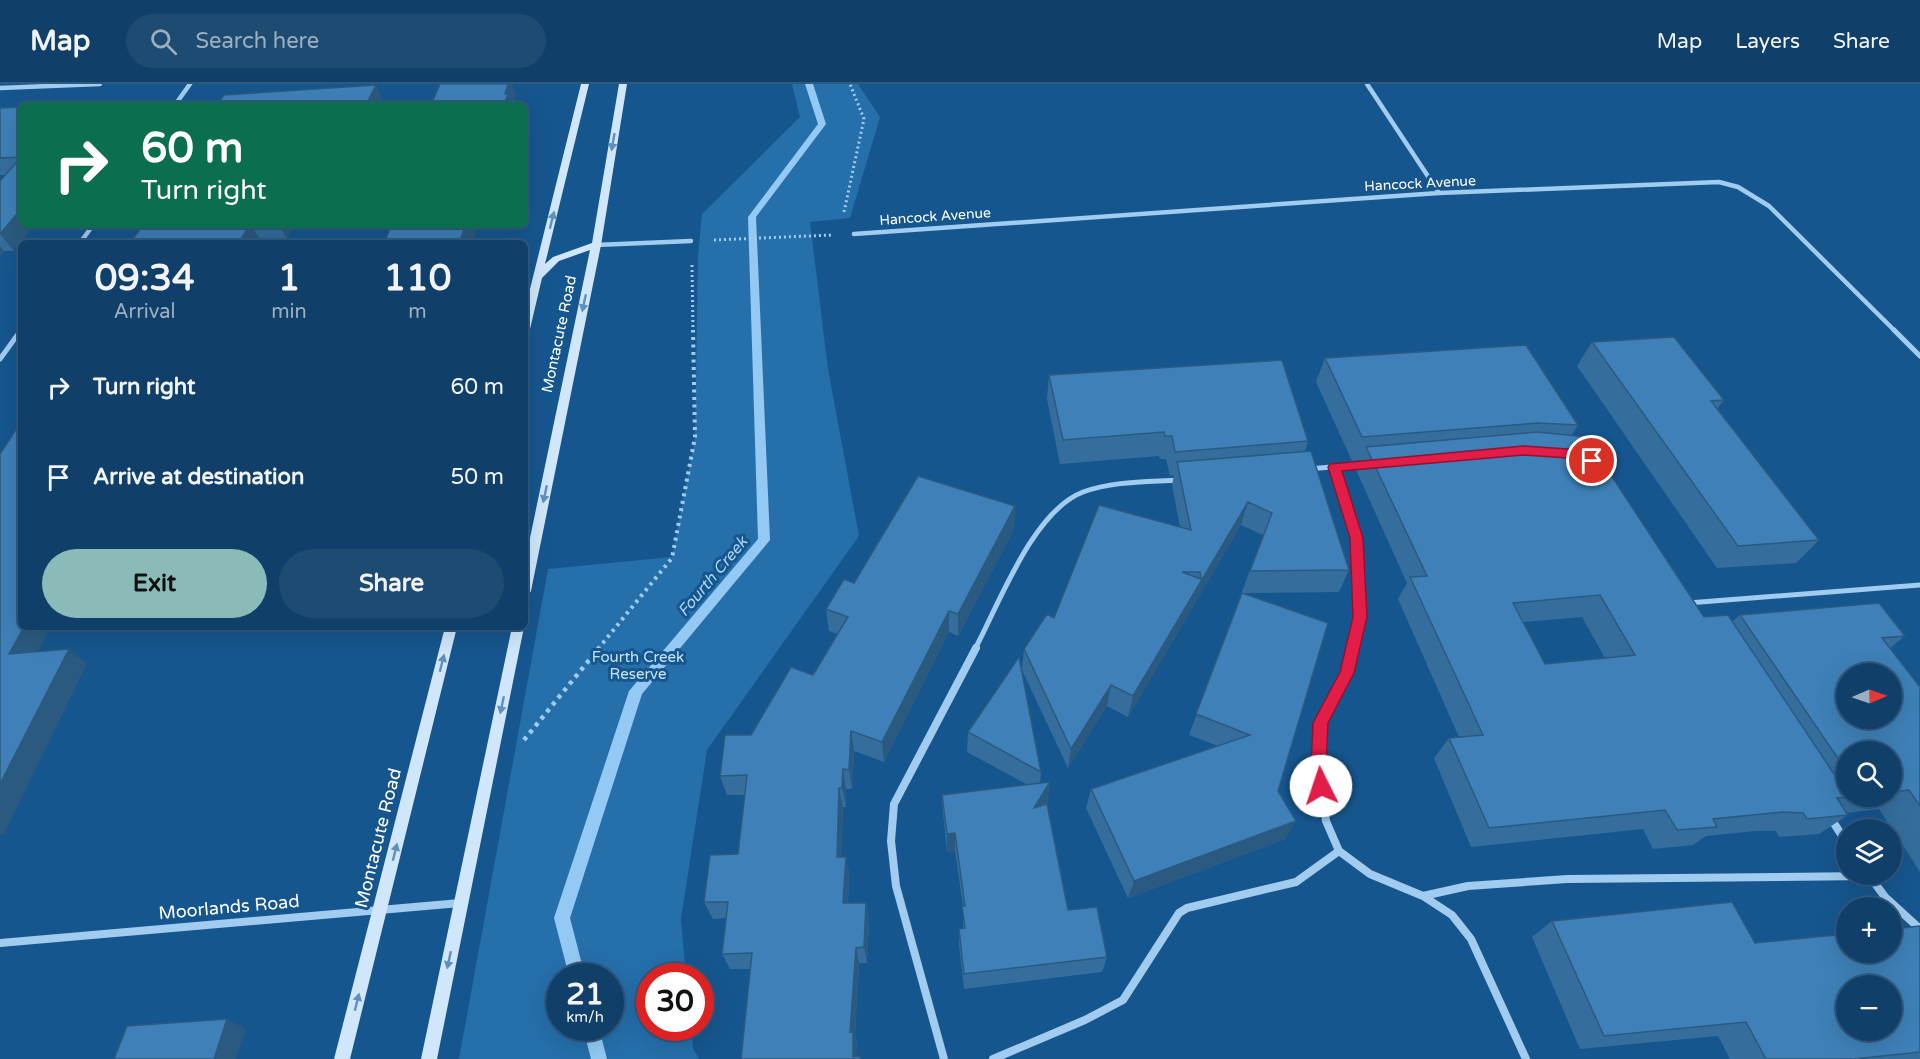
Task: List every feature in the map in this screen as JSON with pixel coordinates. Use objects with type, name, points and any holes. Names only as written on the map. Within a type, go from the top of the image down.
[{"type":"main road","points":[[528,317],[585,84]]},
{"type":"main road","name":"Montacute Road","points":[[528,576],[596,245],[623,84]]},
{"type":"main road","points":[[538,277],[555,259],[596,245]]},
{"type":"main road","name":"Montacute Road","points":[[342,1059],[450,630]]},
{"type":"main road","points":[[429,1059],[517,630]]},
{"type":"street","points":[[0,88],[100,84]]},
{"type":"street","points":[[178,102],[190,84]]},
{"type":"street","points":[[1367,84],[1439,193]]},
{"type":"street","name":"Hancock Avenue","points":[[854,234],[1439,193],[1703,182],[1738,187],[1769,206],[1920,356]]},
{"type":"street","points":[[596,245],[691,241]]},
{"type":"street","points":[[0,359],[18,333]]},
{"type":"street","points":[[1300,470],[1370,464]]},
{"type":"street","points":[[1334,467],[1357,538],[1360,617],[1347,673],[1320,723],[1320,779],[1326,821],[1339,851],[1370,874],[1423,896],[1452,915],[1471,939],[1526,1059]]},
{"type":"street","points":[[944,1059],[896,886],[891,842],[894,804],[1035,534],[1056,508],[1081,493],[1107,486],[1186,480]]},
{"type":"street","points":[[1688,603],[1920,585]]},
{"type":"street","points":[[1682,594],[1695,613]]},
{"type":"street","points":[[1827,812],[1836,826]]},
{"type":"street","points":[[993,1059],[1085,1020],[1123,1000],[1179,913],[1187,908],[1296,882],[1339,851]]},
{"type":"street","points":[[1423,896],[1468,886],[1567,879],[1836,875]]},
{"type":"street","points":[[1876,885],[1885,897],[1920,929]]},
{"type":"street","name":"Moorlands Road","points":[[0,943],[461,903]]},
{"type":"path","points":[[518,748],[672,558],[696,437],[691,241],[854,234],[843,208],[864,119],[850,84]]},
{"type":"green space","name":"Fourth Creek Reserve","points":[[792,84],[858,84],[880,117],[850,218],[810,222],[828,369],[859,536],[707,750],[681,919],[685,963],[636,963],[636,1041],[692,1041],[699,1059],[459,1059],[548,569],[672,557],[695,437],[698,255],[702,214],[800,117]]},
{"type":"building","points":[[440,84],[508,84],[505,102],[432,102]]},
{"type":"building","points":[[376,85],[368,102],[219,102],[224,95]]},
{"type":"building","points":[[18,107],[18,157],[0,158],[0,108]]},
{"type":"building","points":[[18,160],[18,213],[0,234],[0,181]]},
{"type":"building","points":[[141,228],[247,228],[241,240],[132,240]]},
{"type":"building","points":[[465,228],[460,240],[385,240],[390,229]]},
{"type":"building","points":[[1674,337],[1724,400],[1711,401],[1819,540],[1738,546],[1592,342]]},
{"type":"building","points":[[1526,345],[1578,425],[1537,423],[1362,437],[1325,358]]},
{"type":"building","points":[[1282,360],[1308,441],[1175,452],[1172,436],[1165,436],[1164,432],[1063,440],[1049,375]]},
{"type":"building","points":[[18,427],[18,630],[22,630],[9,654],[69,649],[0,784],[0,454]]},
{"type":"building","points":[[1537,432],[1586,437],[1704,617],[1728,615],[1836,777],[1836,807],[1843,807],[1848,815],[1807,819],[1803,813],[1782,812],[1713,819],[1717,827],[1677,830],[1665,810],[1489,828],[1449,738],[1483,735],[1410,577],[1427,576],[1366,447]],"holes":[[[1600,595],[1635,655],[1545,664],[1513,603]]]},
{"type":"building","points":[[1311,451],[1349,570],[1250,571],[1272,513],[1248,502],[1133,696],[1111,685],[1071,749],[1024,649],[1047,614],[1054,618],[1099,505],[1191,530],[1177,462]],"holes":[[[1182,572],[1200,572],[1201,579]]]},
{"type":"building","points":[[918,476],[1015,506],[958,614],[949,611],[882,742],[851,731],[849,770],[843,769],[842,788],[839,788],[837,857],[846,857],[843,903],[866,903],[864,947],[856,948],[850,1032],[853,1031],[853,1057],[860,1056],[860,1059],[741,1059],[752,953],[722,954],[728,902],[704,902],[710,855],[738,854],[747,775],[720,776],[725,735],[751,735],[791,667],[813,675],[848,617],[826,609],[844,579],[854,583]]},
{"type":"building","points":[[1242,593],[1328,623],[1278,791],[1296,821],[1134,881],[1091,789],[1250,735],[1196,714]]},
{"type":"building","points":[[1879,603],[1905,636],[1882,638],[1901,663],[1836,663],[1836,729],[1902,729],[1902,664],[1920,687],[1920,806],[1909,790],[1902,791],[1902,741],[1836,741],[1836,755],[1740,615]]},
{"type":"building","points":[[1019,657],[1041,772],[968,732]]},
{"type":"building","points":[[1050,782],[1034,808],[1047,804],[1068,910],[1097,907],[1107,957],[964,974],[959,929],[965,928],[962,906],[965,906],[955,833],[947,834],[942,795]]},
{"type":"building","points":[[1732,902],[1755,943],[1836,935],[1836,963],[1902,963],[1902,928],[1920,926],[1920,1052],[1854,1059],[1766,1059],[1746,1022],[1604,1036],[1552,921]]},
{"type":"building","points":[[227,1019],[214,1059],[114,1059],[127,1026]]},
{"type":"waterway","name":"Fourth Creek","points":[[574,963],[562,918],[636,691],[764,540],[752,217],[822,124],[809,84]]},
{"type":"waterway","name":"Fourth Creek","points":[[594,1041],[599,1059]]},
{"type":"route","points":[[1321,786],[1320,723],[1347,673],[1360,617],[1357,538],[1334,467],[1523,451],[1568,454],[1592,461]]}]
